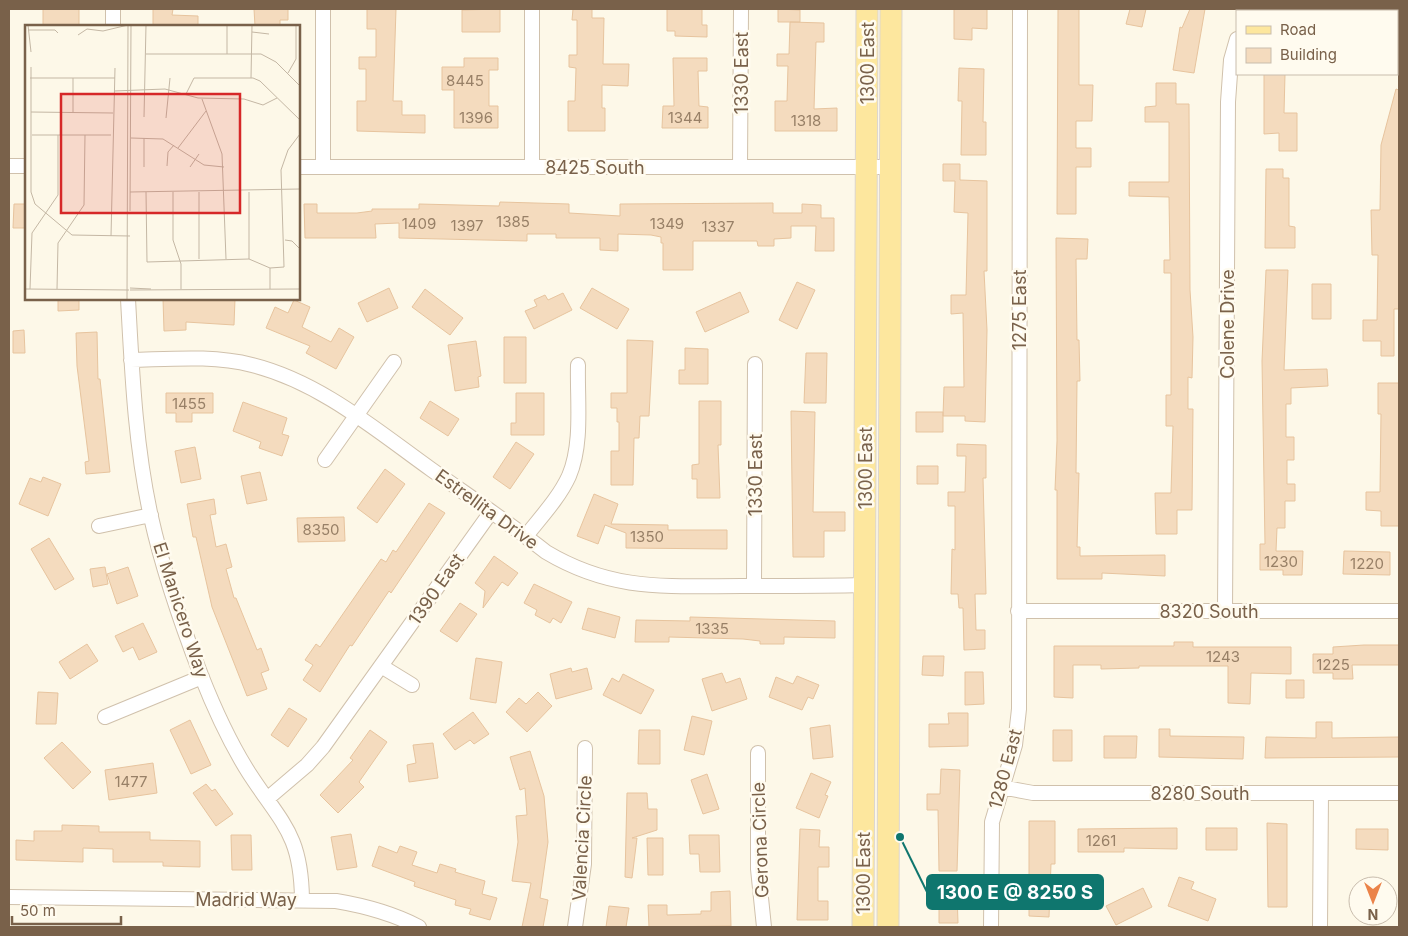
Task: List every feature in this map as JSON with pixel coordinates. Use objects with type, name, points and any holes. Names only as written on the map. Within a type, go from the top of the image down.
[{"type":"main road","name":"1300 East","points":[[862,927],[867,9]]},
{"type":"main road","name":"1300 East","points":[[888,927],[891,9]]},
{"type":"street","points":[[113,9],[113,25]]},
{"type":"street","points":[[323,9],[323,167]]},
{"type":"street","points":[[532,9],[532,166]]},
{"type":"street","name":"1330 East","points":[[740,167],[741,9]]},
{"type":"street","name":"1275 East","points":[[1018,610],[1020,9]]},
{"type":"street","name":"Colene Drive","points":[[1225,611],[1228,102],[1231,60],[1236,42]]},
{"type":"street","points":[[9,166],[25,166]]},
{"type":"street","name":"8425 South","points":[[300,167],[891,167]]},
{"type":"street","name":"El Manicero Way","points":[[128,300],[136,413],[151,515],[167,579],[202,677],[232,744],[292,837],[299,856],[302,899]]},
{"type":"street","name":"Estrellita Drive","points":[[131,360],[219,359],[251,364],[282,374],[312,387],[566,564],[624,583],[662,586],[864,585]]},
{"type":"street","points":[[325,460],[394,362]]},
{"type":"street","name":"1330 East","points":[[754,586],[755,364]]},
{"type":"street","points":[[526,536],[569,477],[575,456],[577,433],[578,365]]},
{"type":"street","name":"1390 East","points":[[267,799],[308,765],[323,747],[491,512]]},
{"type":"street","points":[[98,526],[151,515]]},
{"type":"street","name":"8320 South","points":[[1018,610],[1399,611]]},
{"type":"street","name":"1280 East","points":[[991,927],[992,822],[1013,752],[1018,727],[1018,610]]},
{"type":"street","points":[[381,666],[412,685]]},
{"type":"street","points":[[105,717],[202,677]]},
{"type":"street","name":"Valencia Circle","points":[[575,927],[584,864],[585,748]]},
{"type":"street","name":"Gerona Circle","points":[[758,753],[758,869],[764,927]]},
{"type":"street","name":"8280 South","points":[[1001,787],[1033,794],[1399,794]]},
{"type":"street","points":[[1320,927],[1321,794]]},
{"type":"street","name":"Madrid Way","points":[[9,897],[302,899],[336,901],[370,906],[419,927]]},
{"type":"building","points":[[43,9],[79,9],[79,25],[43,25]]},
{"type":"building","points":[[153,9],[173,9],[172,15],[198,16],[198,25],[153,25]]},
{"type":"building","points":[[254,9],[288,9],[288,20],[280,20],[280,25],[255,25]]},
{"type":"building","points":[[367,9],[396,9],[393,101],[402,101],[402,115],[425,115],[425,133],[357,131],[357,101],[366,101],[366,69],[359,69],[359,57],[376,57],[376,29],[367,29]]},
{"type":"building","points":[[500,9],[500,32],[462,32],[462,10]]},
{"type":"building","points":[[573,9],[592,9],[592,18],[604,18],[603,64],[629,64],[628,86],[602,85],[605,131],[568,131],[568,101],[575,101],[576,68],[569,67],[569,55],[577,55],[577,20],[572,20]]},
{"type":"building","points":[[667,9],[702,9],[702,25],[707,25],[707,37],[675,36],[675,31],[667,31]]},
{"type":"building","points":[[778,9],[800,10],[800,22],[778,22]]},
{"type":"building","points":[[954,9],[987,9],[987,29],[972,28],[972,40],[954,39]]},
{"type":"building","points":[[1058,9],[1079,9],[1079,85],[1093,85],[1092,121],[1076,121],[1076,148],[1091,148],[1091,167],[1076,167],[1076,214],[1057,214]]},
{"type":"building","points":[[1130,9],[1146,9],[1142,27],[1126,24]]},
{"type":"building","points":[[1190,9],[1205,9],[1194,73],[1173,70],[1180,27],[1182,28]]},
{"type":"building","points":[[790,22],[824,23],[824,42],[816,42],[814,109],[837,108],[837,131],[775,131],[775,101],[787,101],[788,66],[777,66],[777,54],[789,54]]},
{"type":"building","points":[[464,58],[498,58],[498,70],[489,70],[489,106],[498,106],[498,128],[454,128],[454,90],[442,90],[442,67],[464,67]]},
{"type":"building","points":[[673,58],[707,58],[707,71],[698,71],[699,106],[708,107],[708,128],[662,128],[663,106],[674,106]]},
{"type":"building","points":[[959,68],[984,69],[983,122],[986,122],[986,155],[961,155],[962,101],[958,101]]},
{"type":"building","points":[[1264,75],[1285,75],[1284,113],[1297,113],[1297,151],[1279,151],[1279,133],[1264,134]]},
{"type":"building","points":[[1156,83],[1176,83],[1176,104],[1189,104],[1190,290],[1193,337],[1192,378],[1188,377],[1188,409],[1193,409],[1192,510],[1177,510],[1177,534],[1156,534],[1155,493],[1171,493],[1173,426],[1166,426],[1166,395],[1171,395],[1171,273],[1164,273],[1164,260],[1170,260],[1169,197],[1129,196],[1129,182],[1169,182],[1169,122],[1145,122],[1145,107],[1156,106]]},
{"type":"building","points":[[1396,89],[1399,90],[1399,309],[1394,309],[1394,356],[1381,356],[1381,341],[1363,341],[1363,320],[1377,320],[1378,255],[1372,255],[1371,210],[1380,210],[1381,145]]},
{"type":"building","points":[[943,164],[960,164],[960,180],[987,181],[987,271],[984,271],[987,330],[985,422],[965,421],[965,416],[943,416],[944,387],[964,387],[963,313],[951,314],[951,295],[966,295],[968,213],[954,212],[955,181],[943,181]]},
{"type":"building","points":[[1266,169],[1283,169],[1283,178],[1289,178],[1289,226],[1295,227],[1295,248],[1265,248]]},
{"type":"building","points":[[500,202],[569,204],[569,213],[620,216],[620,204],[773,203],[773,213],[802,213],[802,204],[821,205],[821,218],[834,218],[834,251],[815,251],[816,226],[791,226],[791,238],[774,239],[774,246],[758,246],[757,241],[693,241],[693,270],[663,270],[663,243],[661,243],[661,237],[651,235],[618,234],[618,251],[600,250],[600,238],[556,238],[556,234],[527,234],[527,241],[399,238],[399,223],[375,224],[376,238],[305,238],[304,204],[317,204],[317,213],[357,213],[372,211],[372,209],[419,209],[419,204],[499,206]]},
{"type":"building","points":[[14,204],[25,204],[25,228],[13,228]]},
{"type":"building","points":[[1056,238],[1088,239],[1087,259],[1076,259],[1077,340],[1079,340],[1080,381],[1077,381],[1076,473],[1079,473],[1077,547],[1080,547],[1080,556],[1165,555],[1165,576],[1102,573],[1102,579],[1057,579],[1057,490],[1055,490],[1057,441]]},
{"type":"building","points":[[1266,270],[1288,270],[1284,370],[1327,369],[1328,386],[1291,388],[1291,404],[1286,404],[1286,437],[1294,437],[1294,460],[1287,460],[1287,484],[1295,484],[1295,501],[1285,501],[1285,528],[1277,528],[1276,551],[1303,551],[1302,575],[1283,575],[1283,570],[1260,570],[1260,544],[1265,544],[1262,361]]},
{"type":"building","points":[[797,282],[815,290],[797,329],[779,320]]},
{"type":"building","points":[[1312,284],[1331,284],[1331,319],[1312,319]]},
{"type":"building","points":[[389,288],[398,308],[367,322],[358,303]]},
{"type":"building","points":[[592,288],[629,309],[617,329],[580,308]]},
{"type":"building","points":[[425,289],[463,318],[450,335],[412,307]]},
{"type":"building","points":[[740,292],[749,312],[705,332],[696,312]]},
{"type":"building","points":[[563,293],[572,310],[534,329],[525,311],[537,306],[534,300],[545,295],[548,300]]},
{"type":"building","points":[[58,300],[79,300],[79,310],[58,311]]},
{"type":"building","points":[[163,300],[235,300],[234,325],[186,322],[186,330],[164,331]]},
{"type":"building","points":[[294,300],[310,307],[302,327],[331,342],[339,328],[354,337],[336,369],[306,353],[310,346],[266,328],[275,307],[288,313]]},
{"type":"building","points":[[24,330],[25,353],[13,353],[13,331]]},
{"type":"building","points":[[97,332],[98,379],[100,379],[110,472],[86,474],[85,462],[89,461],[77,366],[76,333]]},
{"type":"building","points":[[504,337],[526,337],[526,383],[504,383]]},
{"type":"building","points":[[627,340],[653,341],[649,416],[640,416],[639,438],[634,438],[633,485],[611,485],[611,451],[619,451],[619,422],[617,422],[617,408],[611,408],[611,393],[627,393]]},
{"type":"building","points":[[476,341],[481,376],[478,377],[479,387],[455,391],[448,345]]},
{"type":"building","points":[[685,348],[708,349],[708,384],[679,384],[679,370],[685,370]]},
{"type":"building","points":[[806,353],[827,353],[826,403],[804,403]]},
{"type":"building","points":[[1378,383],[1399,383],[1399,526],[1381,526],[1381,511],[1366,510],[1366,492],[1380,492],[1381,414],[1378,414]]},
{"type":"building","points":[[166,393],[213,393],[213,413],[192,413],[192,422],[176,422],[176,413],[166,413]]},
{"type":"building","points":[[516,393],[544,393],[544,435],[511,435],[511,423],[516,423]]},
{"type":"building","points":[[430,401],[459,419],[448,436],[420,418]]},
{"type":"building","points":[[699,401],[721,401],[721,445],[718,445],[720,498],[697,498],[697,479],[692,479],[692,465],[699,464]]},
{"type":"building","points":[[243,402],[287,418],[282,434],[289,436],[282,456],[259,448],[261,442],[233,431]]},
{"type":"building","points":[[791,411],[815,412],[813,512],[845,512],[845,531],[824,531],[824,557],[793,557]]},
{"type":"building","points":[[916,412],[943,412],[943,432],[916,432]]},
{"type":"building","points":[[516,442],[534,454],[510,489],[493,477]]},
{"type":"building","points":[[957,444],[986,445],[986,478],[983,478],[986,594],[975,594],[976,630],[985,630],[985,649],[964,650],[963,608],[959,608],[958,594],[951,594],[952,549],[955,550],[955,506],[948,506],[948,492],[965,492],[966,456],[957,456]]},
{"type":"building","points":[[195,447],[201,479],[181,483],[175,451]]},
{"type":"building","points":[[917,466],[938,466],[938,484],[917,484]]},
{"type":"building","points":[[385,469],[405,484],[377,523],[357,508]]},
{"type":"building","points":[[260,472],[267,500],[247,504],[241,476]]},
{"type":"building","points":[[43,477],[61,484],[48,516],[19,504],[30,478],[41,482]]},
{"type":"building","points":[[594,494],[618,504],[611,524],[668,525],[668,530],[727,530],[727,549],[626,548],[626,533],[605,525],[598,544],[577,536]]},
{"type":"building","points":[[214,499],[216,514],[210,515],[216,547],[226,544],[232,567],[226,569],[234,598],[236,598],[257,650],[261,648],[269,670],[261,673],[267,689],[247,696],[212,607],[196,537],[193,537],[187,504]]},
{"type":"building","points":[[429,503],[445,513],[391,593],[389,591],[352,646],[350,645],[320,692],[303,680],[313,665],[305,660],[316,644],[320,647],[381,559],[386,562],[393,550],[396,552]]},
{"type":"building","points":[[344,517],[345,541],[298,542],[297,518]]},
{"type":"building","points":[[49,538],[74,579],[55,590],[31,549]]},
{"type":"building","points":[[1344,551],[1390,552],[1390,575],[1343,574]]},
{"type":"building","points":[[494,556],[518,573],[508,586],[502,582],[483,608],[485,591],[475,583]]},
{"type":"building","points":[[105,567],[108,584],[93,587],[90,569]]},
{"type":"building","points":[[128,567],[138,596],[117,604],[107,574]]},
{"type":"building","points":[[534,584],[572,602],[561,623],[553,618],[550,623],[535,615],[537,610],[524,603]]},
{"type":"building","points":[[460,603],[477,614],[457,642],[440,631]]},
{"type":"building","points":[[588,608],[620,617],[615,638],[582,629]]},
{"type":"building","points":[[690,617],[835,621],[835,638],[784,637],[784,644],[760,644],[760,641],[743,639],[669,637],[669,642],[635,642],[636,620],[690,621]]},
{"type":"building","points":[[143,623],[157,652],[139,660],[133,647],[123,652],[115,636]]},
{"type":"building","points":[[1174,642],[1193,642],[1193,647],[1291,647],[1291,674],[1251,673],[1250,704],[1228,703],[1228,666],[1139,666],[1139,668],[1101,669],[1101,665],[1073,665],[1073,698],[1054,697],[1054,646],[1174,646]]},
{"type":"building","points":[[87,644],[98,661],[70,679],[59,662]]},
{"type":"building","points":[[1399,645],[1399,665],[1352,665],[1353,679],[1333,679],[1333,673],[1313,673],[1313,654],[1333,654],[1333,647]]},
{"type":"building","points":[[923,656],[944,656],[943,676],[922,675]]},
{"type":"building","points":[[476,658],[502,662],[496,703],[470,699]]},
{"type":"building","points":[[571,668],[572,672],[587,668],[592,689],[556,699],[550,674]]},
{"type":"building","points":[[965,672],[983,672],[984,704],[965,705]]},
{"type":"building","points":[[722,673],[726,683],[740,678],[747,699],[712,711],[702,679]]},
{"type":"building","points":[[623,674],[654,690],[641,714],[603,695],[612,678],[619,682]]},
{"type":"building","points":[[797,676],[819,685],[813,699],[808,697],[802,710],[769,697],[776,677],[793,684]]},
{"type":"building","points":[[1286,680],[1304,680],[1304,698],[1286,698]]},
{"type":"building","points":[[38,692],[58,693],[56,724],[36,724]]},
{"type":"building","points":[[538,692],[552,706],[527,732],[506,712],[519,698],[526,704]]},
{"type":"building","points":[[289,708],[307,719],[288,747],[271,735]]},
{"type":"building","points":[[473,712],[489,734],[474,744],[470,740],[455,750],[443,734]]},
{"type":"building","points":[[948,713],[968,713],[968,746],[929,747],[929,724],[949,724]]},
{"type":"building","points":[[692,716],[712,721],[704,755],[684,750]]},
{"type":"building","points":[[190,720],[211,765],[191,774],[170,730]]},
{"type":"building","points":[[1316,722],[1332,722],[1332,738],[1399,737],[1399,757],[1265,758],[1266,737],[1316,738]]},
{"type":"building","points":[[830,725],[833,757],[813,759],[810,728]]},
{"type":"building","points":[[1159,729],[1170,729],[1170,736],[1244,737],[1243,759],[1159,757]]},
{"type":"building","points":[[370,730],[387,742],[359,782],[364,787],[338,813],[320,795],[353,760],[350,758]]},
{"type":"building","points":[[639,730],[660,730],[660,764],[638,764]]},
{"type":"building","points":[[1053,730],[1072,730],[1072,761],[1053,761]]},
{"type":"building","points":[[1104,736],[1137,736],[1136,758],[1104,758]]},
{"type":"building","points":[[62,742],[91,772],[73,789],[44,758]]},
{"type":"building","points":[[433,743],[438,778],[409,782],[407,765],[416,763],[413,745]]},
{"type":"building","points":[[530,751],[544,796],[548,842],[540,898],[548,900],[543,927],[522,927],[531,883],[512,881],[518,842],[516,816],[527,815],[525,788],[520,790],[510,757]]},
{"type":"building","points":[[153,763],[157,793],[109,800],[105,770]]},
{"type":"building","points":[[941,769],[960,770],[957,871],[939,871],[938,810],[927,810],[927,794],[940,794]]},
{"type":"building","points":[[811,773],[831,782],[825,795],[828,796],[819,818],[796,808]]},
{"type":"building","points":[[707,774],[719,809],[703,814],[691,780]]},
{"type":"building","points":[[206,784],[212,791],[215,789],[233,814],[216,826],[193,793]]},
{"type":"building","points":[[627,793],[647,793],[648,809],[657,809],[657,830],[632,838],[637,838],[632,878],[625,877]]},
{"type":"building","points":[[1029,821],[1055,821],[1055,864],[1051,864],[1049,917],[1029,916]]},
{"type":"building","points":[[1267,823],[1287,824],[1287,907],[1268,907]]},
{"type":"building","points":[[62,825],[99,826],[99,832],[150,832],[150,840],[200,841],[200,867],[163,866],[163,862],[113,862],[113,849],[83,848],[83,862],[16,860],[16,840],[34,841],[34,831],[62,831]]},
{"type":"building","points":[[1177,828],[1177,849],[1124,848],[1124,852],[1078,852],[1078,829]]},
{"type":"building","points":[[1206,828],[1237,828],[1237,850],[1206,850]]},
{"type":"building","points":[[800,829],[820,830],[819,847],[829,847],[829,867],[818,867],[818,901],[828,901],[828,920],[797,920]]},
{"type":"building","points":[[1356,829],[1388,829],[1388,850],[1356,849]]},
{"type":"building","points":[[351,834],[357,867],[337,870],[331,837]]},
{"type":"building","points":[[231,835],[251,835],[252,870],[232,870]]},
{"type":"building","points":[[689,835],[719,835],[720,872],[700,872],[699,854],[690,854]]},
{"type":"building","points":[[647,838],[663,838],[663,875],[648,875]]},
{"type":"building","points":[[379,846],[397,853],[400,846],[417,852],[412,865],[437,873],[440,864],[456,869],[455,872],[485,881],[482,894],[497,898],[490,920],[469,914],[471,909],[455,905],[456,900],[414,886],[415,882],[372,866]]},
{"type":"building","points":[[1179,877],[1194,882],[1191,889],[1216,899],[1208,921],[1168,906]]},
{"type":"building","points":[[1143,888],[1152,907],[1116,925],[1106,906]]},
{"type":"building","points":[[730,891],[731,926],[649,927],[648,905],[667,905],[667,915],[701,914],[701,911],[711,911],[711,892]]},
{"type":"building","points":[[929,893],[957,893],[958,923],[939,923],[939,906],[929,906]]},
{"type":"building","points":[[609,906],[629,908],[626,927],[606,927]]},
{"type":"place","name":"1300 E @ 8250 S","points":[[900,837]]}]
